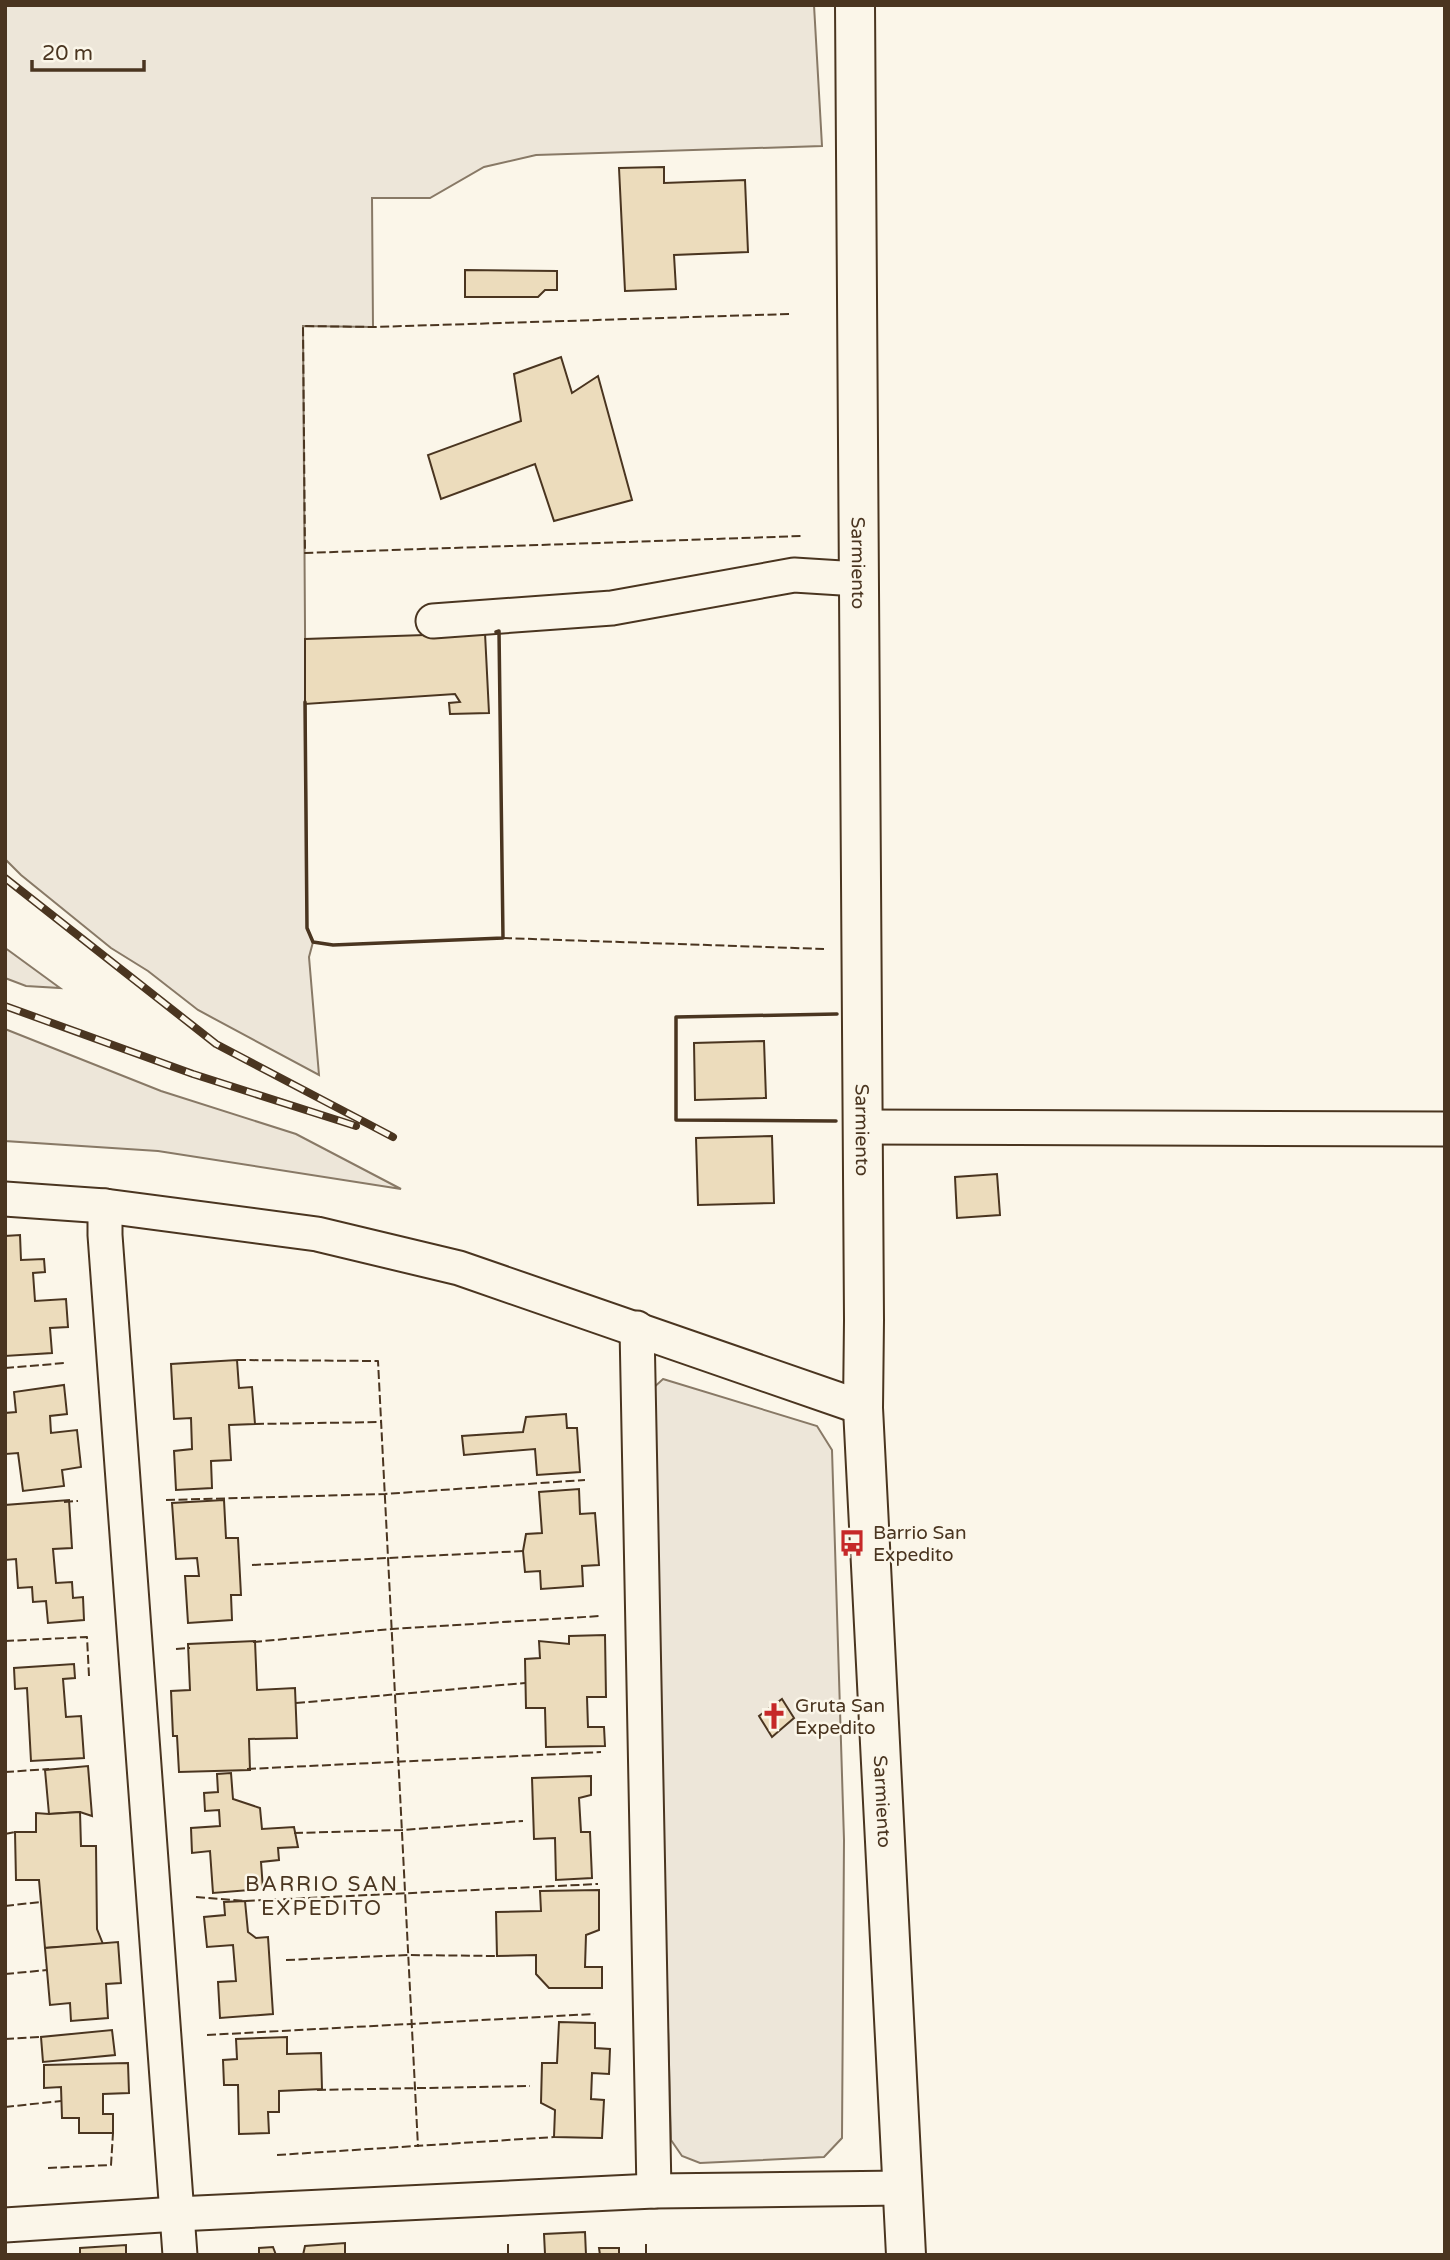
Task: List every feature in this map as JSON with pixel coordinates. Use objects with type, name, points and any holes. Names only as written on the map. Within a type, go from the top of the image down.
[{"type":"main road","name":"Sarmiento","points":[[855,5],[863,1408],[906,2255]]},
{"type":"street","points":[[433,621],[612,608],[794,575],[858,579]]},
{"type":"street","points":[[861,1127],[1445,1129]]},
{"type":"street","points":[[5,1199],[105,1206],[317,1234],[459,1268],[863,1408]]},
{"type":"street","points":[[105,1206],[104,1235],[180,2255]]},
{"type":"street","points":[[637,1328],[654,2191]]},
{"type":"street","points":[[5,2225],[654,2191],[902,2188]]},
{"type":"shaded area","points":[[5,5],[814,5],[822,146],[536,155],[484,167],[430,198],[372,198],[373,327],[303,326],[307,928],[313,942],[309,957],[319,1075],[198,1010],[148,971],[111,948],[5,859]]},
{"type":"shaded area","points":[[5,948],[60,988],[26,986],[5,978]]},
{"type":"shaded area","points":[[5,1029],[161,1091],[296,1134],[401,1189],[158,1151],[5,1141]]},
{"type":"shaded area","points":[[663,1379],[817,1426],[832,1450],[844,1840],[842,2138],[824,2157],[700,2163],[682,2156],[671,2140],[651,1390]]},
{"type":"building","points":[[664,167],[664,183],[745,180],[748,252],[674,255],[676,289],[625,291],[619,168]]},
{"type":"building","points":[[465,270],[557,271],[557,290],[545,290],[538,297],[465,297]]},
{"type":"building","points":[[561,357],[572,393],[598,376],[632,500],[554,521],[535,464],[441,499],[428,455],[521,421],[514,374]]},
{"type":"building","points":[[485,633],[489,713],[450,714],[449,703],[460,702],[455,694],[305,704],[305,639]]},
{"type":"building","points":[[764,1041],[766,1098],[695,1100],[694,1043]]},
{"type":"building","points":[[772,1136],[774,1203],[698,1205],[696,1138]]},
{"type":"building","points":[[997,1174],[1000,1215],[957,1218],[955,1177]]},
{"type":"building","points":[[20,1235],[21,1260],[44,1259],[45,1272],[33,1273],[35,1301],[66,1299],[68,1327],[50,1328],[52,1353],[5,1356],[5,1236]]},
{"type":"building","points":[[237,1360],[239,1388],[252,1387],[255,1424],[229,1425],[231,1460],[211,1461],[212,1488],[176,1490],[174,1451],[192,1449],[191,1418],[174,1419],[171,1364]]},
{"type":"building","points":[[64,1385],[67,1414],[50,1416],[51,1433],[77,1430],[81,1467],[62,1470],[64,1486],[23,1491],[18,1453],[6,1454],[5,1413],[16,1412],[14,1392]]},
{"type":"building","points":[[566,1414],[567,1428],[577,1428],[580,1472],[537,1475],[535,1449],[464,1455],[462,1436],[523,1432],[526,1417]]},
{"type":"building","points":[[579,1489],[580,1514],[595,1513],[599,1565],[582,1566],[583,1586],[541,1589],[540,1571],[525,1572],[523,1551],[526,1534],[542,1533],[539,1492]]},
{"type":"building","points":[[69,1500],[72,1548],[53,1549],[56,1583],[72,1582],[73,1598],[83,1597],[84,1620],[48,1623],[46,1601],[33,1602],[32,1587],[18,1588],[16,1559],[5,1560],[5,1505]]},
{"type":"building","points":[[224,1500],[226,1538],[238,1538],[241,1595],[231,1595],[232,1620],[188,1623],[185,1576],[199,1576],[197,1558],[176,1559],[172,1503]]},
{"type":"building","points":[[605,1635],[606,1697],[587,1697],[588,1727],[604,1727],[605,1746],[546,1747],[545,1708],[526,1708],[525,1659],[540,1658],[539,1641],[569,1644],[569,1636]]},
{"type":"building","points":[[255,1641],[257,1690],[295,1688],[297,1738],[249,1739],[250,1770],[179,1772],[177,1736],[173,1736],[171,1691],[190,1690],[188,1644]]},
{"type":"building","points":[[74,1664],[75,1678],[63,1679],[66,1717],[81,1716],[84,1758],[31,1761],[27,1688],[15,1689],[14,1668]]},
{"type":"building","points":[[782,1699],[794,1718],[772,1737],[759,1716]]},
{"type":"building","points":[[88,1766],[92,1816],[80,1812],[49,1814],[45,1770]]},
{"type":"building","points":[[231,1773],[233,1799],[260,1808],[262,1829],[294,1827],[298,1847],[278,1848],[279,1860],[261,1862],[263,1889],[213,1893],[210,1851],[192,1853],[191,1828],[220,1826],[219,1810],[205,1811],[204,1793],[218,1792],[217,1774]]},
{"type":"building","points":[[591,1776],[591,1795],[579,1798],[581,1832],[590,1832],[592,1878],[556,1880],[555,1838],[534,1839],[532,1778]]},
{"type":"building","points":[[80,1812],[81,1846],[96,1846],[97,1929],[103,1944],[45,1948],[39,1880],[16,1880],[15,1832],[36,1832],[36,1813]]},
{"type":"building","points":[[599,1890],[599,1930],[586,1935],[585,1967],[602,1967],[602,1988],[549,1988],[536,1974],[536,1955],[497,1956],[496,1912],[541,1911],[540,1891]]},
{"type":"building","points":[[245,1901],[248,1932],[256,1938],[268,1937],[273,2014],[220,2018],[218,1982],[236,1981],[233,1945],[207,1947],[204,1917],[225,1915],[224,1902]]},
{"type":"building","points":[[118,1942],[121,1983],[106,1984],[108,2018],[71,2021],[70,2003],[50,2005],[45,1948]]},
{"type":"building","points":[[559,2022],[595,2023],[595,2048],[610,2049],[609,2074],[592,2073],[591,2099],[604,2100],[602,2138],[554,2137],[555,2110],[541,2103],[542,2063],[557,2063]]},
{"type":"building","points":[[112,2030],[115,2055],[43,2062],[41,2037]]},
{"type":"building","points":[[287,2037],[287,2054],[321,2053],[322,2089],[279,2091],[279,2112],[268,2112],[269,2133],[239,2134],[238,2085],[224,2085],[223,2060],[237,2059],[236,2039]]},
{"type":"building","points":[[128,2063],[129,2093],[103,2094],[103,2114],[113,2114],[113,2133],[79,2133],[79,2118],[62,2118],[61,2087],[44,2088],[44,2065]]},
{"type":"building","points":[[585,2232],[586,2255],[534,2255],[545,2254],[544,2234]]},
{"type":"building","points":[[345,2243],[345,2255],[303,2255],[305,2246]]},
{"type":"building","points":[[126,2245],[126,2255],[80,2255],[80,2248]]},
{"type":"building","points":[[273,2247],[276,2255],[259,2255],[259,2248]]},
{"type":"building","points":[[599,2248],[619,2248],[619,2255],[600,2255]]},
{"type":"railway","points":[[5,878],[216,1044],[393,1137]]},
{"type":"railway","points":[[5,1006],[193,1074],[356,1126]]},
{"type":"fence","points":[[789,314],[373,327],[303,326],[305,553],[802,536]]},
{"type":"fence","points":[[503,938],[824,949]]},
{"type":"fence","points":[[237,1360],[378,1361],[418,2147]]},
{"type":"fence","points":[[5,1368],[65,1363]]},
{"type":"fence","points":[[255,1424],[381,1422]]},
{"type":"fence","points":[[166,1500],[385,1494],[585,1480]]},
{"type":"fence","points":[[64,1502],[78,1501]]},
{"type":"fence","points":[[252,1565],[523,1551]]},
{"type":"fence","points":[[253,1642],[392,1629],[600,1616]]},
{"type":"fence","points":[[5,1641],[87,1637],[89,1676]]},
{"type":"fence","points":[[176,1649],[190,1648]]},
{"type":"fence","points":[[296,1703],[525,1683]]},
{"type":"fence","points":[[247,1769],[601,1752]]},
{"type":"fence","points":[[5,1772],[49,1769]]},
{"type":"fence","points":[[294,1833],[402,1830],[523,1821]]},
{"type":"fence","points":[[5,1834],[15,1832]]},
{"type":"fence","points":[[196,1897],[245,1901],[598,1884]]},
{"type":"fence","points":[[5,1906],[40,1902]]},
{"type":"fence","points":[[286,1960],[408,1955],[497,1956]]},
{"type":"fence","points":[[5,1974],[47,1970]]},
{"type":"fence","points":[[207,2035],[594,2014]]},
{"type":"fence","points":[[5,2039],[41,2037]]},
{"type":"fence","points":[[317,2090],[530,2086]]},
{"type":"fence","points":[[5,2107],[61,2101]]},
{"type":"fence","points":[[48,2168],[111,2165],[113,2133]]},
{"type":"fence","points":[[277,2155],[554,2137]]},
{"type":"fence","points":[[508,2244],[508,2255]]},
{"type":"fence","points":[[646,2244],[646,2255]]},
{"type":"wall","points":[[305,702],[307,928],[313,942],[333,945],[503,938],[499,631],[496,632]]},
{"type":"wall","points":[[836,1121],[676,1120],[676,1017],[837,1014]]},
{"type":"place","name":"Barrio San Expedito","points":[[852,1543]]},
{"type":"place","name":"Gruta San Expedito","points":[[774,1716]]},
{"type":"district","name":"BARRIO SAN EXPEDITO","points":[[322,1896]]}]
